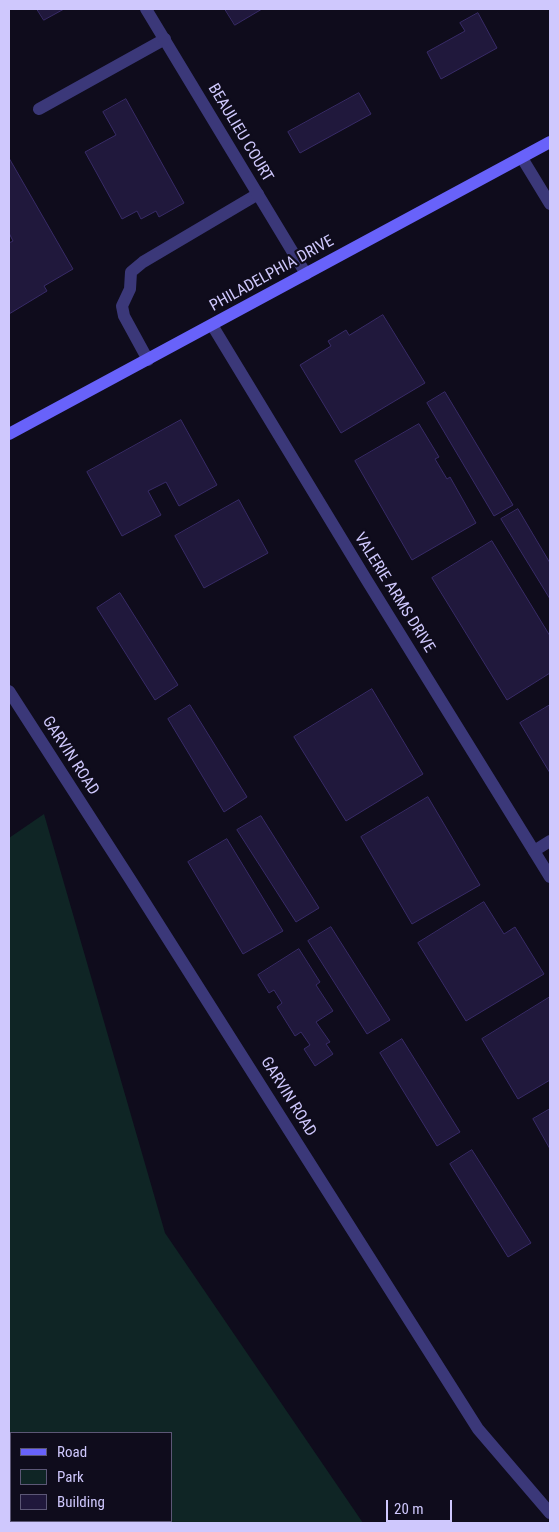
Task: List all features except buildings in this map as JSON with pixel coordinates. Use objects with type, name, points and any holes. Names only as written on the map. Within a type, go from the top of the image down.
[{"type":"main road","name":"PHILADELPHIA DRIVE","points":[[9,434],[550,142]]},
{"type":"street","name":"BEAULIEU COURT","points":[[146,9],[306,274]]},
{"type":"street","points":[[39,109],[164,39]]},
{"type":"street","points":[[522,158],[550,204]]},
{"type":"street","points":[[148,360],[124,316],[122,306],[130,289],[131,272],[143,262],[258,194]]},
{"type":"street","name":"VALERIE ARMS DRIVE","points":[[212,325],[550,877]]},
{"type":"street","name":"GARVIN ROAD","points":[[9,691],[141,895],[478,1428],[550,1513]]},
{"type":"street","points":[[534,851],[550,841]]},
{"type":"green space","points":[[44,814],[165,1233],[363,1523],[9,1523],[9,838]]}]
